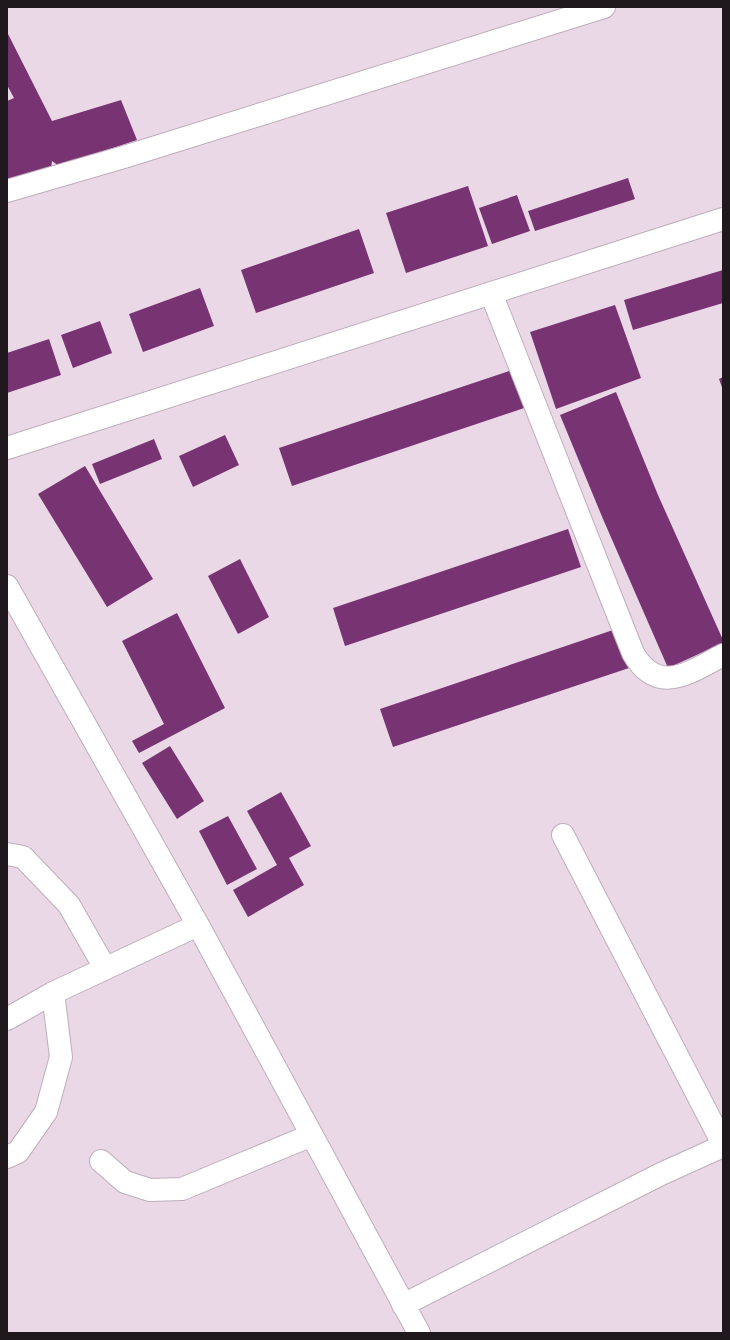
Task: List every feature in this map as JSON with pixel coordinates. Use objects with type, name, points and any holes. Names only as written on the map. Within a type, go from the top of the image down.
[{"type":"street","points":[[7,191],[124,157],[604,7]]},
{"type":"street","points":[[7,448],[723,219]]},
{"type":"street","points":[[491,293],[633,653],[639,663],[646,670],[655,675],[663,678],[673,678],[685,675],[723,655]]},
{"type":"street","points":[[7,586],[198,925],[419,1333]]},
{"type":"street","points":[[403,1305],[654,1178],[723,1145],[563,835]]},
{"type":"street","points":[[7,854],[23,857],[69,905],[105,968]]},
{"type":"street","points":[[7,1019],[53,993],[198,925]]},
{"type":"street","points":[[7,1157],[18,1152],[46,1112],[61,1057],[53,993]]},
{"type":"street","points":[[101,1161],[125,1182],[150,1190],[182,1190],[312,1136]]},
{"type":"building","points":[[7,32],[52,121],[121,100],[137,140],[59,166],[52,161],[51,169],[7,183],[7,101],[14,98],[7,85]]},
{"type":"building","points":[[628,178],[635,199],[535,231],[528,211]]},
{"type":"building","points":[[468,186],[488,246],[406,273],[386,213]]},
{"type":"building","points":[[517,195],[530,231],[492,244],[479,208]]},
{"type":"building","points":[[359,229],[374,273],[256,313],[241,270]]},
{"type":"building","points":[[723,270],[723,303],[633,330],[624,300]]},
{"type":"building","points":[[200,288],[214,326],[143,352],[129,314]]},
{"type":"building","points":[[615,305],[641,378],[556,409],[530,332]]},
{"type":"building","points":[[100,321],[112,353],[73,368],[61,335]]},
{"type":"building","points":[[49,339],[61,375],[7,393],[7,353]]},
{"type":"building","points":[[515,369],[527,407],[292,486],[279,448]]},
{"type":"building","points":[[723,377],[723,390],[719,379]]},
{"type":"building","points":[[616,392],[658,495],[723,640],[723,643],[668,668],[603,519],[560,415]]},
{"type":"building","points":[[225,435],[239,465],[193,487],[179,456]]},
{"type":"building","points":[[154,439],[162,459],[100,484],[92,464]]},
{"type":"building","points":[[85,466],[153,579],[107,607],[38,494]]},
{"type":"building","points":[[568,529],[581,567],[345,646],[333,608]]},
{"type":"building","points":[[240,559],[269,617],[238,634],[208,576]]},
{"type":"building","points":[[177,613],[225,708],[139,753],[132,741],[164,724],[122,641]]},
{"type":"building","points":[[616,629],[629,668],[393,747],[380,709]]},
{"type":"building","points":[[170,746],[204,801],[177,819],[142,763]]},
{"type":"building","points":[[281,792],[311,846],[289,858],[304,885],[248,917],[233,890],[277,865],[247,811]]},
{"type":"building","points":[[228,816],[257,869],[227,885],[199,831]]}]
